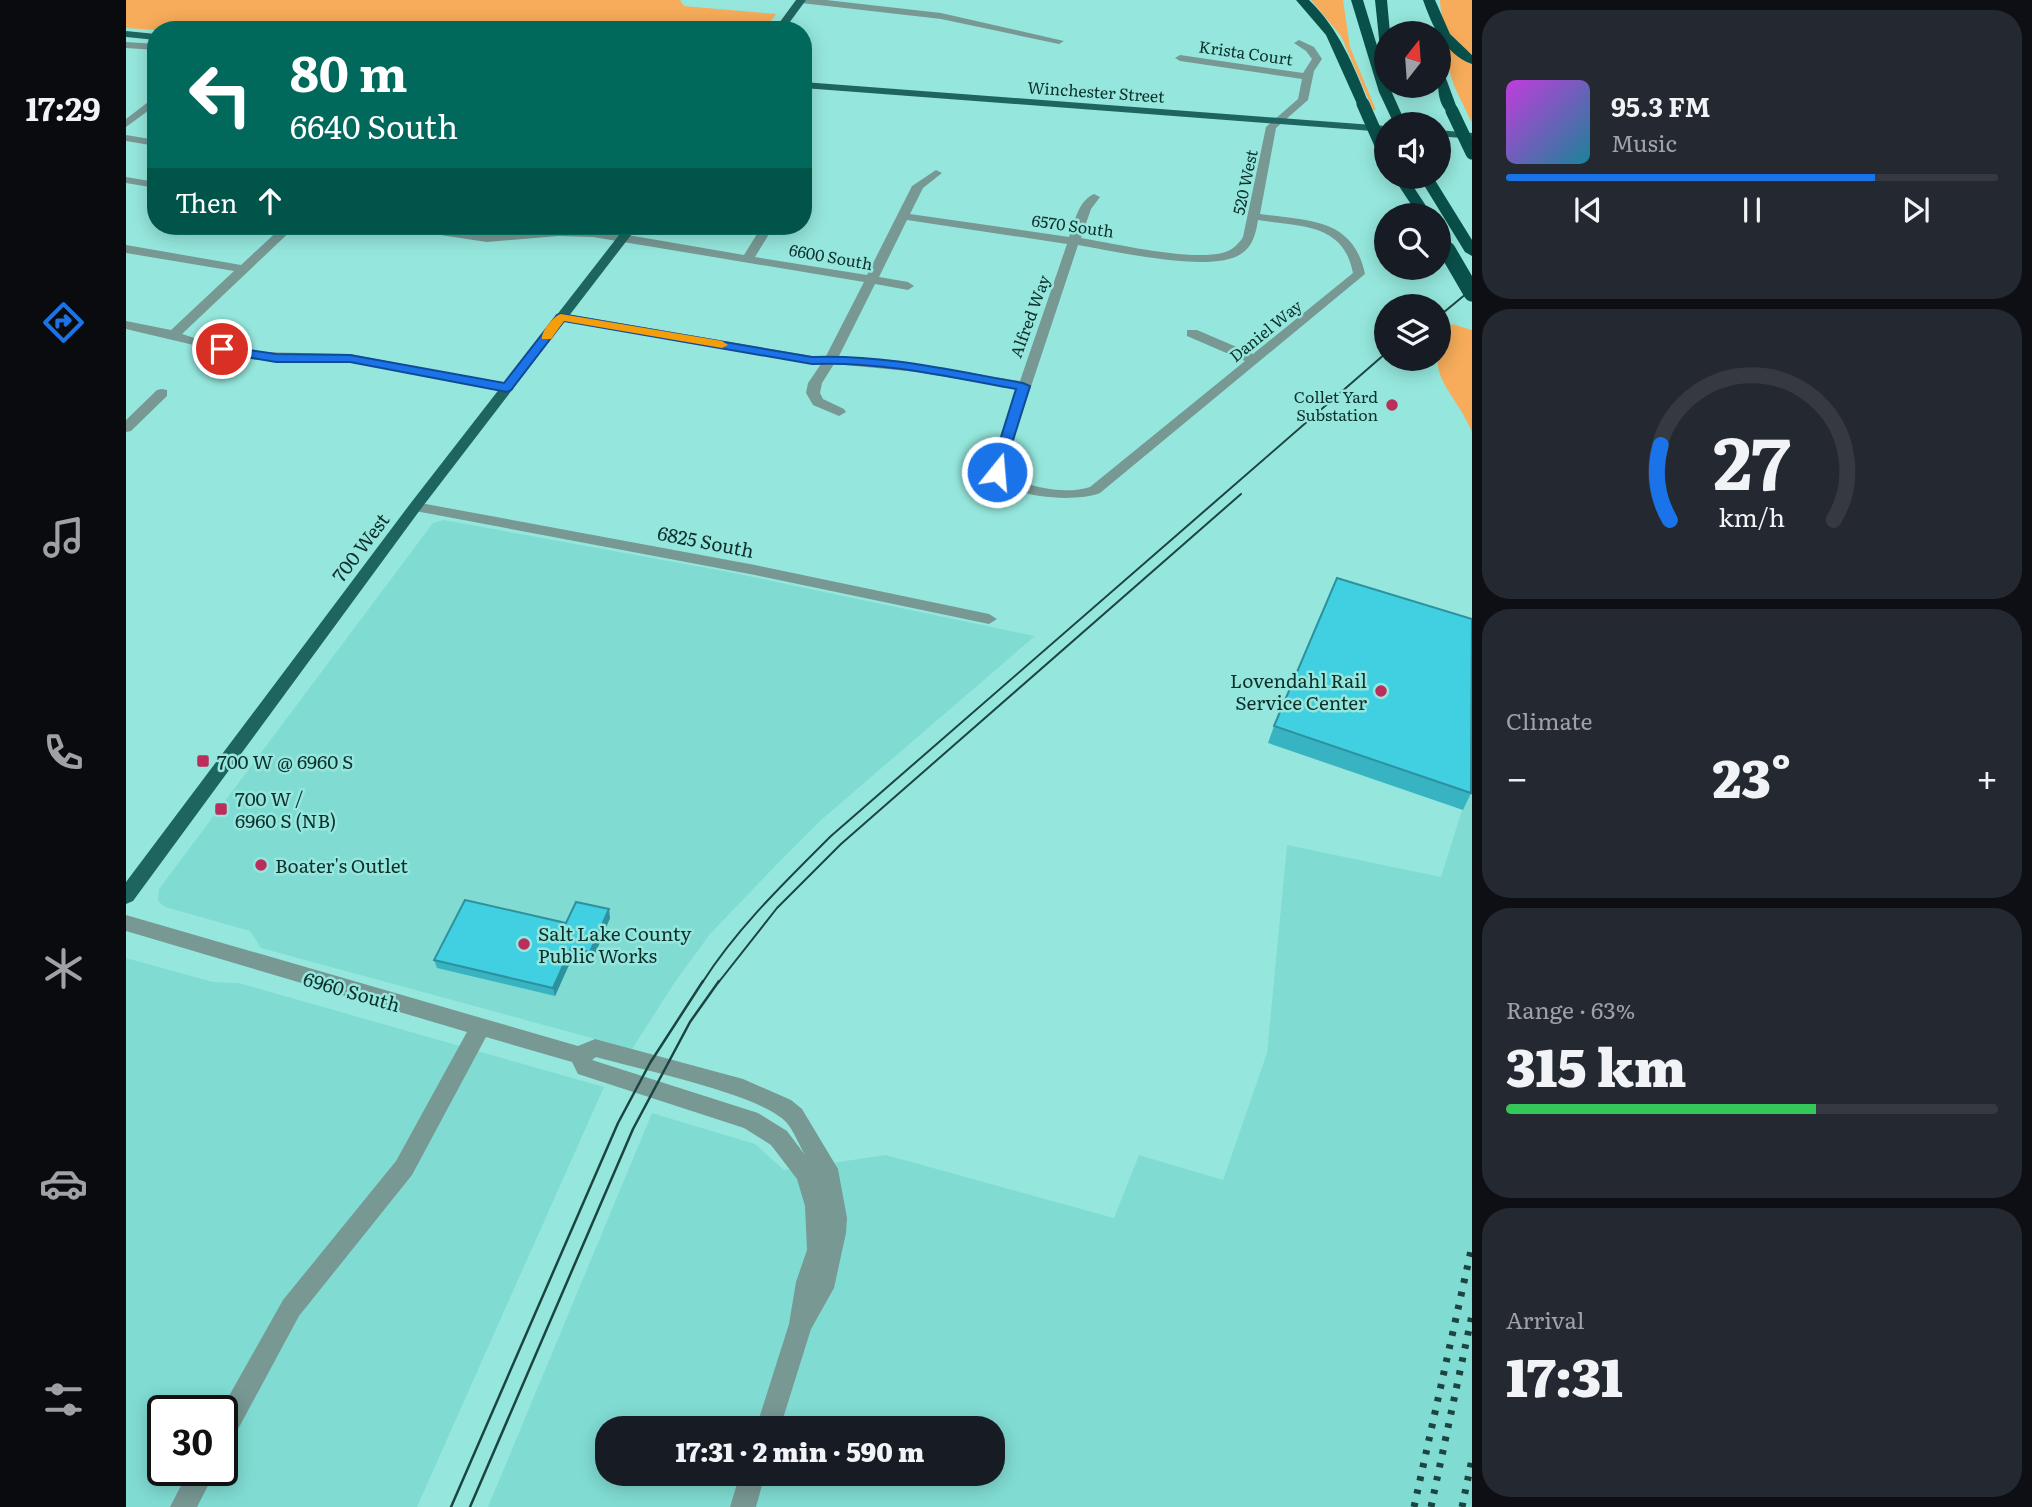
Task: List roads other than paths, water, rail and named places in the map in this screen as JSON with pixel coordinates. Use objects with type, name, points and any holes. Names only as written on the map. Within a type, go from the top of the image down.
[{"type":"highway","points":[[1302,0],[1327,26],[1344,55],[1374,128]]},
{"type":"highway","points":[[1357,0],[1397,105],[1403,112]]},
{"type":"highway","points":[[1381,0],[1383,21]]},
{"type":"highway","points":[[1427,0],[1428,21]]},
{"type":"highway","points":[[1427,0],[1449,45],[1472,60]]},
{"type":"highway","points":[[1397,98],[1398,112]]},
{"type":"highway","points":[[1447,98],[1472,153]]},
{"type":"highway","points":[[1433,189],[1472,252]]},
{"type":"highway","points":[[1447,189],[1472,230]]},
{"type":"highway","points":[[1451,257],[1472,293]]},
{"type":"main road","points":[[786,21],[801,0]]},
{"type":"main road","points":[[126,34],[147,36]]},
{"type":"main road","name":"Winchester Street","points":[[812,86],[1374,128]]},
{"type":"main road","points":[[1451,134],[1472,136]]},
{"type":"main road","name":"700 West","points":[[126,896],[415,507],[625,235]]},
{"type":"street","points":[[801,0],[941,16],[1059,41]]},
{"type":"street","points":[[1299,43],[1310,49],[1317,59],[1308,77]]},
{"type":"street","points":[[126,45],[147,46]]},
{"type":"street","name":"Krista Court","points":[[1180,58],[1308,77]]},
{"type":"street","name":"520 West","points":[[1237,251],[1245,244],[1271,127],[1303,100],[1308,77]]},
{"type":"street","points":[[126,124],[147,106]]},
{"type":"street","points":[[126,138],[147,142]]},
{"type":"street","points":[[839,412],[818,402],[813,393],[816,383],[921,182],[936,173]]},
{"type":"street","points":[[126,180],[147,184]]},
{"type":"street","name":"Alfred Way","points":[[1086,496],[1016,485],[998,475],[997,464],[1085,208],[1094,197]]},
{"type":"street","name":"6570 South","points":[[903,216],[1201,259],[1226,256],[1237,251]]},
{"type":"street","name":"Daniel Way","points":[[1086,496],[1353,280],[1359,271],[1343,238],[1329,229],[1252,216]]},
{"type":"street","points":[[173,335],[280,235]]},
{"type":"street","name":"6600 South","points":[[470,235],[487,238],[522,235]]},
{"type":"street","name":"6600 South","points":[[641,235],[748,258],[908,286]]},
{"type":"street","points":[[748,258],[762,235]]},
{"type":"street","points":[[126,249],[243,270]]},
{"type":"street","points":[[561,317],[812,360],[876,362],[1023,386]]},
{"type":"street","points":[[126,325],[173,335],[210,347],[266,357],[350,358],[507,388]]},
{"type":"street","points":[[1192,333],[1255,360]]},
{"type":"street","points":[[126,428],[133,413],[162,393]]},
{"type":"street","name":"6825 South","points":[[415,507],[754,570],[989,619]]},
{"type":"street","name":"6960 South","points":[[126,923],[579,1055],[595,1048],[743,1088],[783,1107],[801,1127],[830,1176],[836,1218],[822,1288],[801,1324]]},
{"type":"street","points":[[238,1404],[291,1308],[404,1168],[480,1028]]},
{"type":"street","name":"6960 South","points":[[579,1055],[585,1067],[734,1114],[765,1127],[779,1138],[807,1174],[813,1190],[819,1226],[818,1250],[808,1282],[801,1324]]},
{"type":"street","points":[[772,1416],[801,1324]]},
{"type":"street","points":[[183,1507],[194,1486]]},
{"type":"street","points":[[743,1507],[749,1486]]},
{"type":"tram line","points":[[1451,306],[1472,289]]},
{"type":"tram line","points":[[702,983],[746,924],[831,836],[1374,363]]},
{"type":"tram line","points":[[718,983],[777,908],[841,844],[1241,494]]},
{"type":"tram line","points":[[451,1507],[618,1123],[650,1063],[703,981]]},
{"type":"tram line","points":[[470,1507],[633,1129],[690,1022],[719,981]]},
{"type":"railway","points":[[1414,1507],[1472,1246]]},
{"type":"railway","points":[[1431,1507],[1472,1315]]},
{"type":"railway","points":[[1462,1507],[1472,1459]]},
{"type":"place","name":"Collet Yard Substation","points":[[1392,405]]},
{"type":"place","name":"Lovendahl Rail Service Center","points":[[1381,691]]},
{"type":"place","name":"700 W @ 6960 S","points":[[203,761]]},
{"type":"place","name":"700 W / 6960 S (NB)","points":[[221,809]]},
{"type":"place","name":"Boater's Outlet","points":[[261,865]]},
{"type":"place","name":"Salt Lake County Public Works","points":[[524,944]]}]
